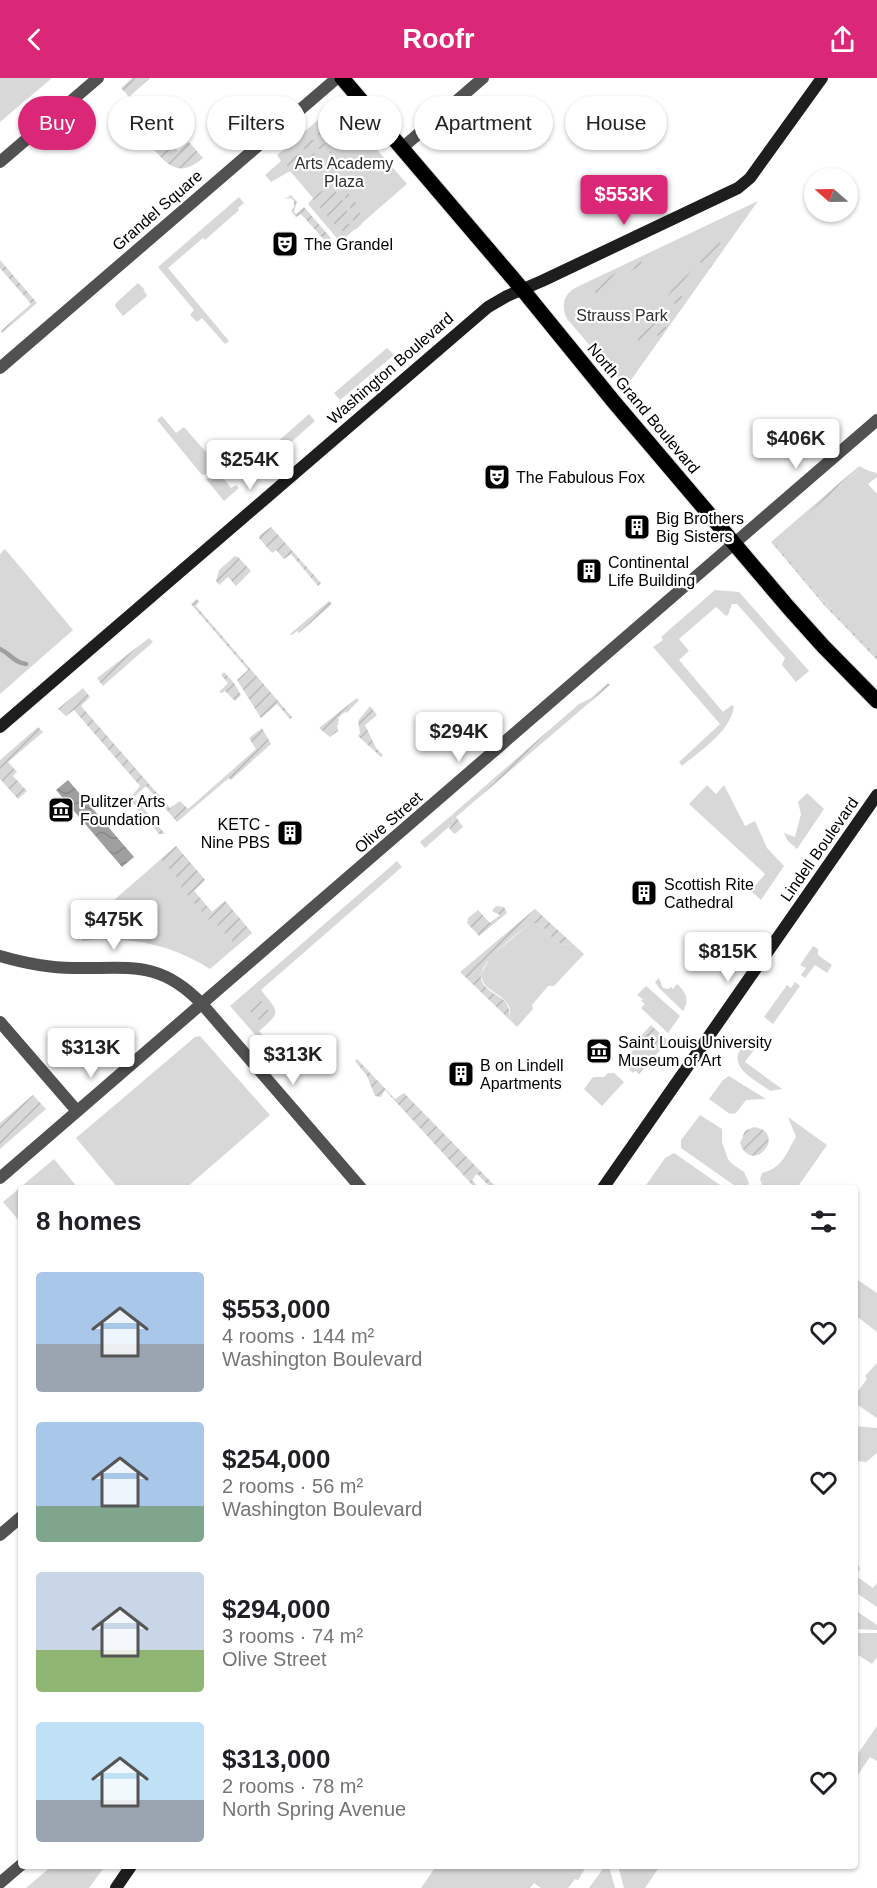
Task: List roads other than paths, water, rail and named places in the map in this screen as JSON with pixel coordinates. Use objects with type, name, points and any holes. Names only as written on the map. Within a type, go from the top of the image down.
[{"type":"main road","name":"North Grand Boulevard","points":[[342,78],[357,96]]},
{"type":"main road","name":"Washington Boulevard","points":[[0,726],[476,316],[497,301],[738,188],[750,178],[822,78]]},
{"type":"main road","name":"North Grand Boulevard","points":[[402,148],[734,543],[823,646],[877,700]]},
{"type":"main road","name":"Lindell Boulevard","points":[[605,1185],[877,795]]},
{"type":"main road","points":[[116,1888],[129,1869]]},
{"type":"street","points":[[0,162],[98,78]]},
{"type":"street","name":"Grandel Square","points":[[0,368],[337,78]]},
{"type":"street","points":[[402,148],[483,78]]},
{"type":"street","name":"Olive Street","points":[[0,1178],[877,420]]},
{"type":"street","points":[[0,956],[29,964],[50,966],[73,968],[117,966],[148,970],[180,984],[202,1004],[358,1185]]},
{"type":"street","points":[[0,1022],[77,1111]]},
{"type":"street","points":[[0,1535],[18,1520]]},
{"type":"street","points":[[0,1883],[18,1868]]},
{"type":"water","points":[[68,780],[134,857],[122,867],[56,790]]},
{"type":"waterway","points":[[0,649],[18,662],[26,664]]},
{"type":"place","name":"The Grandel","points":[[285,244]]},
{"type":"place","name":"The Fabulous Fox","points":[[497,477]]},
{"type":"place","name":"Big Brothers Big Sisters","points":[[637,527]]},
{"type":"place","name":"Continental Life Building","points":[[589,571]]},
{"type":"place","name":"Pulitzer Arts Foundation","points":[[61,810]]},
{"type":"place","name":"KETC - Nine PBS","points":[[290,833]]},
{"type":"place","name":"Scottish Rite Cathedral","points":[[644,893]]},
{"type":"place","name":"Saint Louis University Museum of Art","points":[[599,1051]]},
{"type":"place","name":"B on Lindell Apartments","points":[[461,1074]]},
{"type":"park label","name":"Arts Academy Plaza","points":[[344,172]]},
{"type":"park label","name":"Strauss Park","points":[[622,315]]}]
